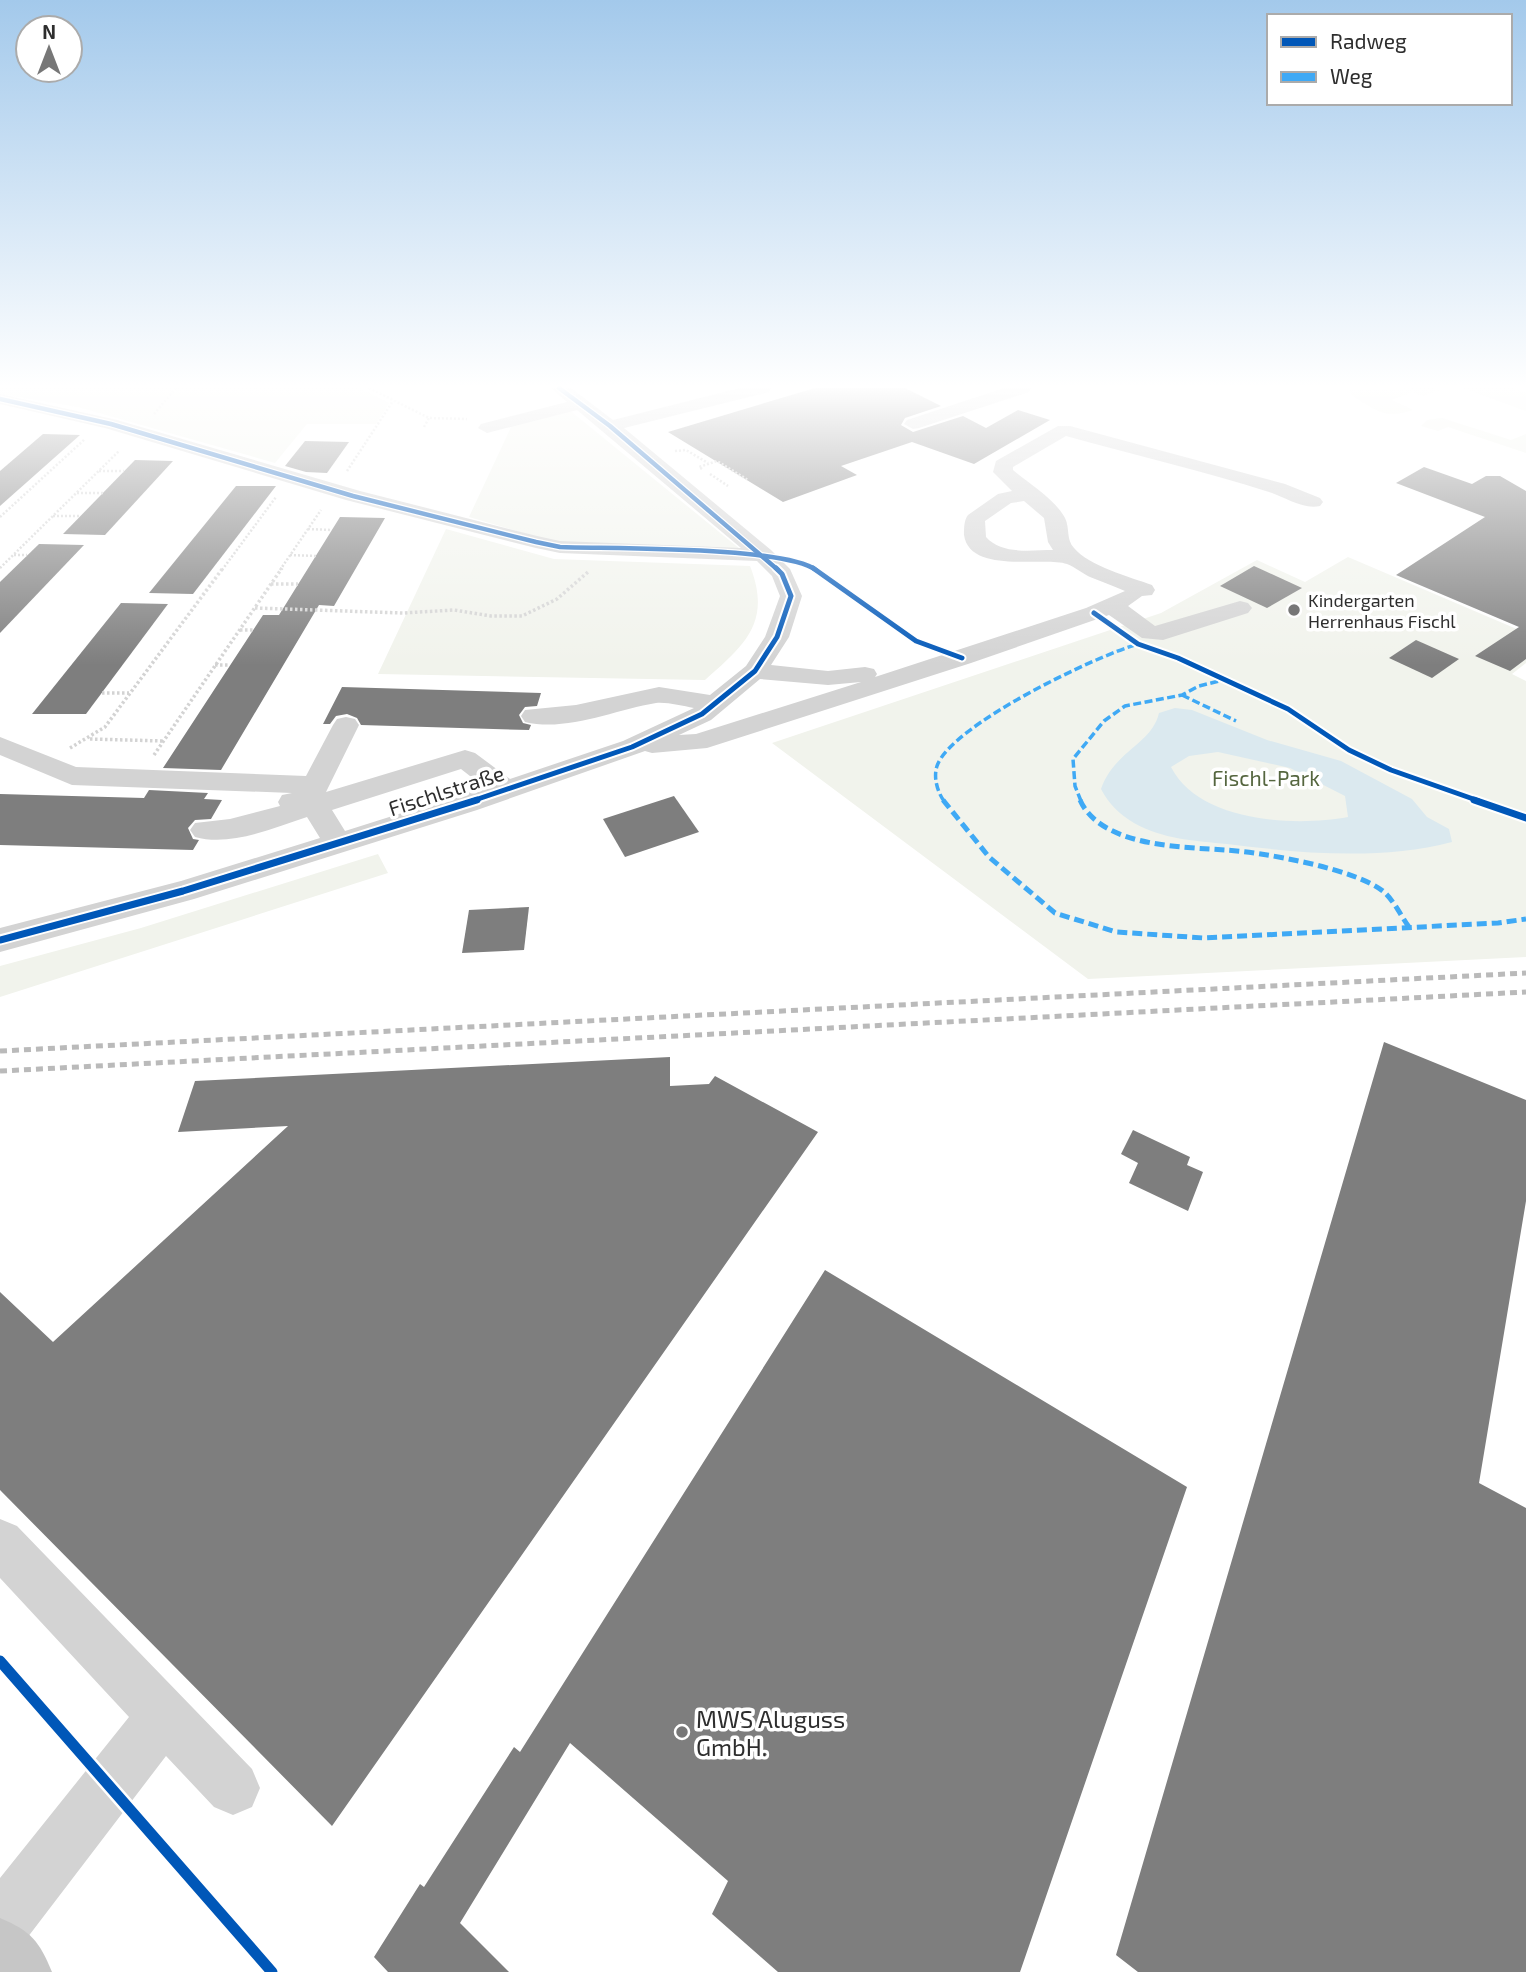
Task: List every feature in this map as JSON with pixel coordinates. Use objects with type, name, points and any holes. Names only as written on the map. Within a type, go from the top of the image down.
[{"type":"main road","points":[[0,1952],[17,1972]]},
{"type":"street","points":[[299,480],[560,547],[762,555]]},
{"type":"street","name":"Fischlstraße","points":[[0,940],[183,891],[506,790],[632,747],[702,714],[755,671],[778,637],[791,596],[782,574],[674,480]]},
{"type":"street","points":[[1013,480],[1054,517],[1057,523],[1056,539],[1069,556],[1096,571],[1129,597],[1150,633],[1163,633],[1240,608]]},
{"type":"street","points":[[1212,480],[1241,489]]},
{"type":"street","points":[[1246,480],[1278,488],[1313,502]]},
{"type":"street","points":[[1028,494],[1004,498],[986,509],[975,519],[975,538],[983,547],[1007,555],[1042,559],[1069,556]]},
{"type":"street","points":[[632,747],[698,741],[962,658],[1129,597]]},
{"type":"street","points":[[755,671],[828,678],[919,670]]},
{"type":"street","points":[[536,710],[576,713],[659,695],[716,703]]},
{"type":"street","points":[[309,796],[339,724]]},
{"type":"street","points":[[0,745],[72,776],[137,778],[309,796]]},
{"type":"street","points":[[208,824],[239,827],[309,796],[465,759],[506,790]]},
{"type":"street","points":[[309,796],[338,843]]},
{"type":"street","points":[[0,1543],[233,1788]]},
{"type":"street","points":[[0,1925],[164,1716]]},
{"type":"path","points":[[0,517],[40,480]]},
{"type":"path","points":[[0,568],[90,480]]},
{"type":"path","points":[[37,762],[89,739],[105,727],[289,480]]},
{"type":"path","points":[[137,778],[341,480]]},
{"type":"path","points":[[719,480],[728,486]]},
{"type":"path","points":[[77,493],[103,493]]},
{"type":"path","points":[[52,516],[80,516]]},
{"type":"path","points":[[308,529],[332,530]]},
{"type":"path","points":[[254,608],[403,613],[454,610],[491,615],[523,615],[557,599],[581,579],[608,549]]},
{"type":"path","points":[[12,555],[27,555]]},
{"type":"path","points":[[290,555],[316,556]]},
{"type":"path","points":[[270,584],[298,584]]},
{"type":"path","points":[[239,630],[253,630]]},
{"type":"path","points":[[215,665],[230,665]]},
{"type":"path","points":[[102,693],[130,693]]},
{"type":"path","points":[[89,739],[163,741]]},
{"type":"green space","points":[[486,480],[655,480],[740,549],[561,544],[469,517]]},
{"type":"green space","points":[[446,529],[554,559],[750,566],[758,603],[756,617],[743,643],[705,680],[378,674]]},
{"type":"green space","name":"Fischl-Park","points":[[1348,557],[1526,633],[1526,663],[1512,674],[1526,681],[1526,957],[1088,979],[772,743],[1161,613],[1257,560],[1305,582]]},
{"type":"green space","points":[[378,854],[388,873],[0,997],[0,966],[141,928]]},
{"type":"shaded area","points":[[1175,708],[1192,710],[1267,740],[1341,761],[1412,799],[1427,817],[1449,829],[1452,842],[1396,852],[1340,854],[1192,840],[1156,833],[1134,823],[1119,812],[1101,789],[1115,765],[1149,733],[1159,713]],"holes":[[[1218,752],[1290,768],[1345,796],[1348,817],[1276,820],[1225,810],[1184,785],[1171,767],[1189,756]]]},
{"type":"building","points":[[0,480],[29,480],[0,506]]},
{"type":"building","points":[[116,480],[156,480],[105,535],[63,534]]},
{"type":"building","points":[[747,480],[843,480],[783,502]]},
{"type":"building","points":[[1401,480],[1461,480],[1472,484],[1479,480],[1507,480],[1526,491],[1526,659],[1510,671],[1475,656],[1519,627],[1396,575],[1485,517],[1396,483]]},
{"type":"building","points":[[236,486],[276,486],[193,594],[149,593]]},
{"type":"building","points":[[340,517],[385,518],[334,606],[319,605],[221,770],[163,768],[263,615],[279,615]]},
{"type":"building","points":[[39,544],[84,545],[0,633],[0,582]]},
{"type":"building","points":[[1254,566],[1302,588],[1267,608],[1220,586]]},
{"type":"building","points":[[121,603],[168,604],[86,714],[32,714]]},
{"type":"building","points":[[1416,640],[1459,659],[1432,678],[1389,658]]},
{"type":"building","points":[[342,687],[541,693],[537,706],[525,707],[519,715],[523,723],[531,725],[529,730],[361,725],[357,718],[347,714],[336,716],[330,724],[323,724]]},
{"type":"building","points":[[149,790],[208,793],[204,799],[222,800],[211,819],[195,820],[188,828],[193,839],[199,840],[193,850],[0,845],[0,794],[144,798]]},
{"type":"building","points":[[674,796],[699,832],[625,857],[603,819]]},
{"type":"building","points":[[529,907],[524,950],[462,953],[469,910]]},
{"type":"building","points":[[1384,1042],[1526,1100],[1526,1201],[1479,1483],[1526,1508],[1526,1972],[1138,1972],[1116,1955]]},
{"type":"building","points":[[670,1057],[670,1086],[709,1084],[715,1076],[818,1132],[332,1826],[0,1490],[0,1292],[53,1342],[288,1126],[178,1132],[195,1081]]},
{"type":"building","points":[[1133,1130],[1190,1157],[1187,1165],[1203,1172],[1188,1211],[1129,1183],[1138,1163],[1121,1154]]},
{"type":"building","points":[[825,1270],[1187,1487],[1020,1972],[778,1972],[712,1914],[728,1881],[570,1743],[460,1923],[509,1972],[388,1972],[374,1957],[420,1884],[424,1887],[514,1747],[520,1752]]},
{"type":"railway","points":[[0,1051],[1526,973]]},
{"type":"railway","points":[[0,1071],[1526,992]]},
{"type":"marked path","points":[[1138,644],[1117,650],[1034,690],[963,734],[937,766],[937,792],[989,857],[1055,913],[1116,932],[1204,938],[1498,923],[1526,919]]},
{"type":"marked path","points":[[1223,680],[1199,686],[1182,695],[1125,706],[1104,721],[1073,759],[1075,786],[1082,804],[1106,827],[1137,841],[1196,850],[1226,850],[1268,856],[1359,877],[1385,893],[1409,927]]},
{"type":"marked path","points":[[1182,695],[1236,721]]},
{"type":"cycle path","points":[[300,480],[353,496],[560,547],[763,555],[809,565],[916,641],[962,658]]},
{"type":"cycle path","points":[[0,940],[183,891],[467,803],[632,747],[702,714],[755,671],[777,637],[791,596],[782,574],[763,555],[674,480]]},
{"type":"cycle path","points":[[1094,613],[1138,644],[1178,658],[1288,709],[1349,750],[1391,770],[1526,818]]},
{"type":"cycle path","points":[[0,1661],[272,1972]]},
{"type":"place","name":"Kindergarten Herrenhaus Fischl","points":[[1294,610]]},
{"type":"place","name":"MWS Aluguss GmbH.","points":[[682,1732]]}]
